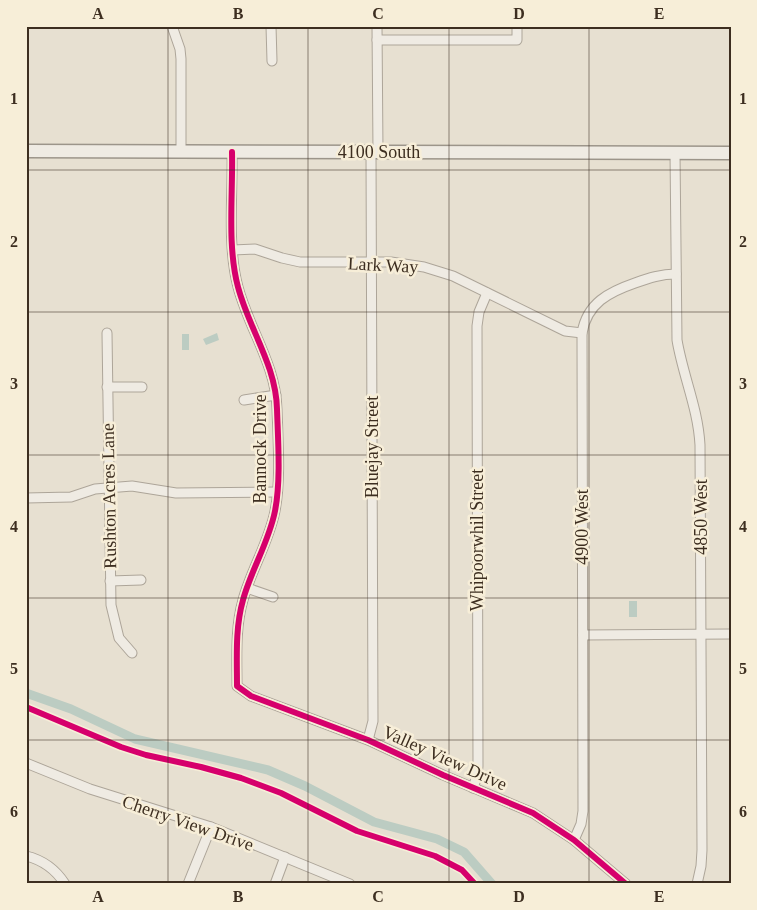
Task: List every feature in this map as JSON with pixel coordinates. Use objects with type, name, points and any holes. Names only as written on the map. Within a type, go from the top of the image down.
[{"type":"main road","name":"4100 South","points":[[26,151],[731,153]]},
{"type":"street","points":[[172,26],[180,49],[181,59],[181,152]]},
{"type":"street","points":[[272,26],[272,61]]},
{"type":"street","name":"Bluejay Street","points":[[368,740],[373,721],[371,262],[378,26]]},
{"type":"street","points":[[378,40],[517,40],[517,26]]},
{"type":"street","name":"Bannock Drive","points":[[232,152],[233,250],[238,288],[271,370],[276,396],[277,492],[270,530],[247,588],[239,621],[237,686]]},
{"type":"street","name":"4850 West","points":[[675,153],[677,340],[696,410],[700,436],[702,850],[697,884]]},
{"type":"street","name":"Lark Way","points":[[233,250],[254,250],[300,262],[414,264],[434,269],[564,331],[582,333]]},
{"type":"street","name":"4900 West","points":[[574,840],[581,824],[583,811],[582,333],[590,311],[605,296],[617,289],[656,276],[676,274]]},
{"type":"street","name":"Whipoorwhil Street","points":[[473,788],[478,766],[476,334],[479,312],[487,293]]},
{"type":"street","name":"Rushton Acres Lane","points":[[107,333],[111,605],[117,635],[123,645],[132,653]]},
{"type":"street","points":[[107,387],[142,387]]},
{"type":"street","points":[[244,400],[276,396]]},
{"type":"street","points":[[26,498],[71,497],[92,490],[110,487],[139,486],[176,492],[277,492]]},
{"type":"street","points":[[110,581],[141,580]]},
{"type":"street","points":[[247,588],[273,597]]},
{"type":"street","points":[[582,635],[731,634]]},
{"type":"street","name":"Valley View Drive","points":[[237,686],[250,696],[368,740],[533,813],[574,840],[626,884]]},
{"type":"street","name":"Cherry View Drive","points":[[26,763],[90,789],[211,827],[350,884]]},
{"type":"street","points":[[188,884],[211,827]]},
{"type":"street","points":[[26,856],[45,864],[66,884]]},
{"type":"street","points":[[274,884],[285,857]]},
{"type":"shaded area","points":[[217,333],[219,340],[206,345],[203,339]]},
{"type":"shaded area","points":[[182,334],[189,334],[189,350],[182,350]]},
{"type":"shaded area","points":[[629,601],[637,601],[637,617],[629,617]]},
{"type":"waterway","points":[[26,693],[71,709],[135,739],[268,770],[305,786],[374,822],[437,839],[464,852],[492,884]]},
{"type":"cycle path","points":[[232,152],[231,220],[235,271],[243,302],[272,377],[277,409],[279,460],[275,511],[264,545],[246,589],[240,611],[237,643],[237,686],[251,696],[368,740],[443,775],[533,813],[574,840],[626,884]]},
{"type":"cycle path","points":[[26,707],[121,747],[241,778],[281,793],[357,831],[435,856],[462,870],[475,884]]}]
